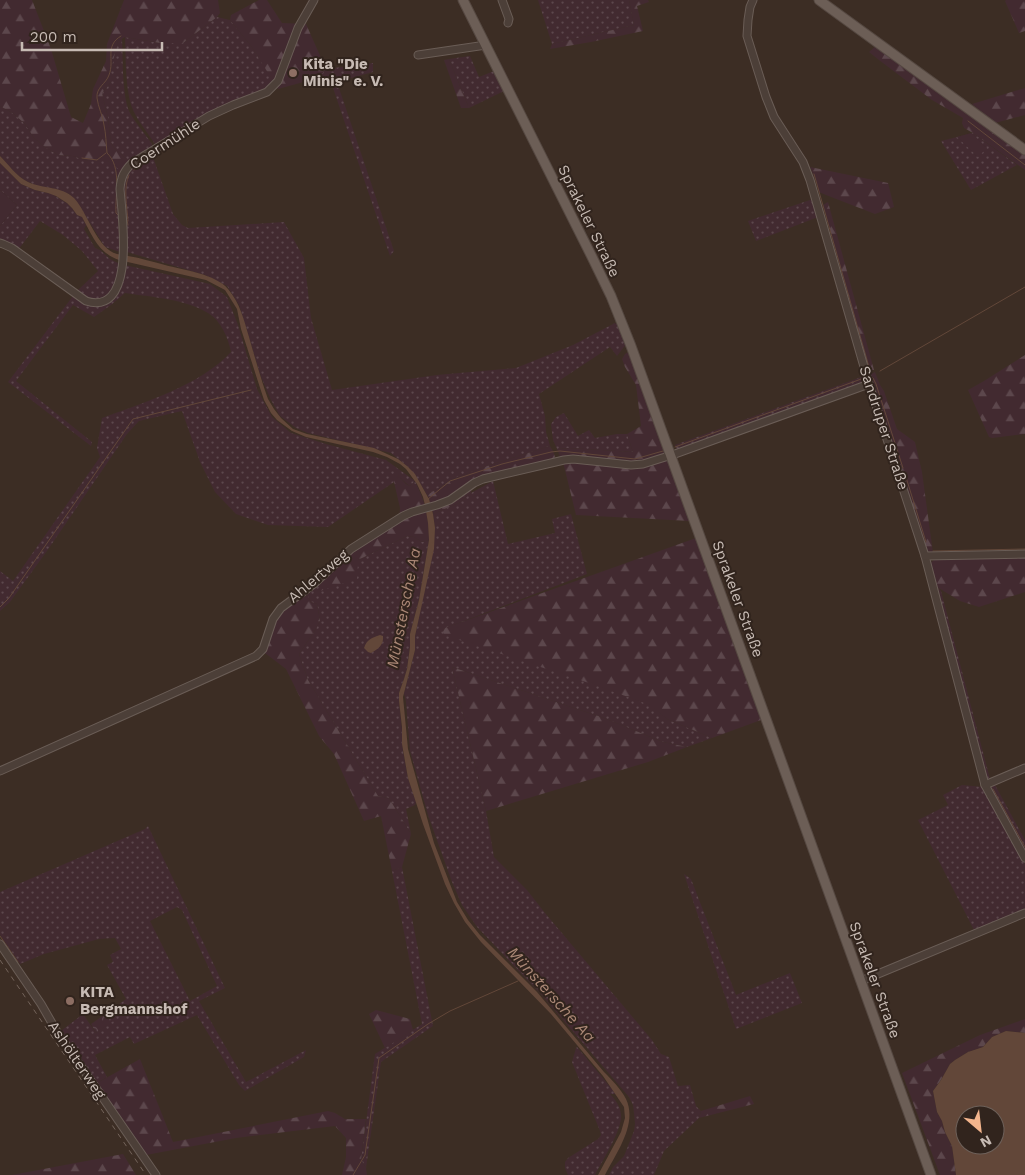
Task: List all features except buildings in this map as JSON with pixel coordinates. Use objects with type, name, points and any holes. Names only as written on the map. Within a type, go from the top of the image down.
[{"type":"main road","name":"Sprakeler Straße","points":[[463,0],[611,296],[643,377],[931,1175]]},
{"type":"main road","points":[[819,0],[1025,150]]},
{"type":"street","name":"Coermühle","points":[[0,243],[12,248],[86,301],[102,302],[109,298],[116,290],[123,264],[124,250],[120,189],[121,179],[125,170],[132,163],[209,116],[267,92],[272,88],[278,81],[298,28],[314,0]]},
{"type":"street","points":[[502,0],[509,18],[508,23]]},
{"type":"street","name":"Sandruper Straße","points":[[753,0],[750,7],[747,36],[766,98],[774,117],[806,168],[868,379],[926,556],[985,785],[1025,858]]},
{"type":"street","points":[[418,55],[486,45]]},
{"type":"street","name":"Ahlertweg","points":[[0,771],[256,656],[263,649],[277,612],[316,583],[351,549],[403,516],[455,497],[474,483],[483,479],[560,460],[573,459],[631,465],[643,464],[868,379]]},
{"type":"street","points":[[926,556],[1025,554]]},
{"type":"street","points":[[985,785],[1025,768]]},
{"type":"street","points":[[861,981],[1025,912]]},
{"type":"street","name":"Ashölterweg","points":[[0,944],[42,1004],[56,1030],[156,1175]]},
{"type":"green space","points":[[0,0],[32,0],[51,49],[71,117],[83,123],[91,104],[93,89],[106,61],[107,44],[124,0],[218,0],[220,13],[183,43],[160,43],[125,37],[118,41],[111,69],[111,82],[102,93],[111,143],[129,161],[121,171],[108,161],[88,161],[73,156],[58,155],[34,138],[25,124],[14,114],[0,106]]},
{"type":"green space","points":[[259,0],[267,0],[282,23],[306,24],[326,69],[318,78],[278,89],[252,47],[230,20],[231,15]]},
{"type":"green space","points":[[538,0],[629,0],[634,25],[552,44]]},
{"type":"green space","points":[[629,0],[648,0],[649,2],[637,6],[643,31],[550,49],[552,44],[634,25]]},
{"type":"green space","points":[[1006,0],[1025,0],[1025,31],[1019,33]]},
{"type":"green space","points":[[217,17],[230,20],[252,47],[273,80],[271,85],[266,90],[156,146],[135,115],[130,102],[126,74],[125,37],[160,43],[183,43]]},
{"type":"green space","points":[[122,39],[123,76],[129,111],[152,144],[151,149],[129,161],[111,143],[102,93],[111,82],[111,69],[118,41]]},
{"type":"green space","points":[[877,45],[1025,154],[1025,170],[964,128],[963,118],[932,100],[869,52]]},
{"type":"green space","points":[[470,56],[479,77],[494,71],[504,91],[469,108],[449,59]]},
{"type":"green space","points":[[449,59],[469,108],[461,108],[444,60]]},
{"type":"green space","points":[[373,63],[373,72],[337,82],[394,251],[390,256],[332,85],[318,78],[326,69]]},
{"type":"green space","points":[[1025,88],[1025,115],[995,123],[972,104]]},
{"type":"green space","points":[[0,106],[14,114],[25,124],[34,138],[58,155],[73,156],[88,161],[108,161],[121,170],[116,179],[120,252],[105,247],[78,204],[69,194],[37,186],[24,180],[0,156]]},
{"type":"green space","points":[[971,133],[987,148],[978,157],[957,137]]},
{"type":"green space","points":[[973,133],[1017,165],[971,190],[941,141]]},
{"type":"green space","points":[[155,152],[154,160],[173,214],[182,225],[188,228],[284,222],[304,258],[311,318],[332,390],[437,375],[516,368],[573,345],[615,323],[619,325],[627,343],[617,356],[610,347],[539,394],[550,446],[455,478],[427,495],[409,468],[391,453],[308,433],[296,428],[280,416],[261,377],[239,305],[227,286],[205,275],[127,252],[123,183],[132,168]]},
{"type":"green space","points":[[0,163],[21,184],[52,194],[67,203],[77,215],[82,217],[86,225],[84,229],[95,248],[110,259],[120,264],[210,284],[227,297],[238,325],[257,389],[272,417],[291,433],[386,460],[415,481],[410,486],[394,472],[394,482],[328,527],[268,525],[236,514],[215,492],[200,462],[182,411],[139,421],[127,434],[10,602],[0,611],[0,571],[13,581],[100,457],[97,448],[102,418],[187,384],[218,364],[231,352],[226,335],[217,320],[199,308],[189,305],[168,299],[125,293],[94,317],[73,305],[16,381],[92,442],[91,446],[8,382],[76,292],[54,274],[78,290],[98,271],[82,251],[63,235],[40,221],[18,250],[0,239],[0,226],[17,205],[0,190]]},
{"type":"green space","points":[[810,167],[888,183],[894,207],[875,214],[819,192]]},
{"type":"green space","points":[[0,190],[17,205],[0,226]]},
{"type":"green space","points":[[813,199],[818,217],[756,241],[748,221]]},
{"type":"green space","points":[[828,202],[874,370],[869,370],[823,205]]},
{"type":"green space","points":[[630,351],[690,521],[576,515],[564,466],[557,449],[633,452],[627,434],[641,426],[636,385],[622,359]]},
{"type":"green space","points":[[1025,355],[1025,434],[989,437],[968,390]]},
{"type":"green space","points":[[875,372],[884,391],[897,429],[915,442],[922,472],[933,553],[927,551],[869,375]]},
{"type":"green space","points":[[864,376],[866,382],[677,450],[675,445]]},
{"type":"green space","points":[[564,413],[578,436],[589,430],[595,438],[627,434],[633,452],[557,449],[553,440],[551,424],[556,417]]},
{"type":"green space","points":[[550,446],[555,457],[552,460],[472,482],[471,493],[459,503],[433,514],[427,495],[455,478]]},
{"type":"green space","points":[[394,471],[410,486],[415,481],[426,509],[429,540],[422,542],[414,537],[407,536],[358,560],[357,579],[320,591],[320,584],[351,551],[399,520],[400,508],[394,482]]},
{"type":"green space","points":[[493,481],[508,544],[555,533],[552,519],[571,514],[587,574],[443,629],[651,705],[667,719],[712,738],[687,747],[663,742],[604,718],[452,667],[486,811],[494,857],[527,890],[652,1040],[661,1054],[669,1057],[678,1086],[690,1085],[696,1106],[701,1111],[699,1118],[664,1151],[654,1175],[609,1175],[613,1167],[624,1156],[634,1131],[633,1105],[629,1097],[541,994],[477,927],[462,905],[428,815],[410,751],[404,693],[415,650],[415,636],[435,528],[433,514],[459,503],[471,493]]},
{"type":"green space","points":[[407,536],[414,537],[422,542],[429,540],[419,600],[410,634],[407,669],[399,693],[402,744],[408,778],[416,802],[415,805],[406,809],[411,834],[389,798],[378,796],[308,680],[299,654],[320,621],[317,604],[311,602],[307,595],[320,584],[320,590],[358,560]]},
{"type":"green space","points":[[696,538],[761,720],[712,738],[667,719],[650,705],[444,635],[442,629]]},
{"type":"green space","points":[[1025,556],[1025,592],[979,607],[960,601],[937,587],[930,563],[937,558]]},
{"type":"green space","points":[[937,587],[941,591],[990,779],[986,778]]},
{"type":"green space","points":[[307,595],[311,602],[317,604],[320,621],[299,654],[308,680],[378,796],[389,798],[411,834],[402,867],[392,871],[381,816],[364,821],[334,754],[319,736],[286,669],[265,653],[276,619],[284,609]]},
{"type":"green space","points":[[452,667],[604,718],[663,742],[687,747],[648,762],[486,811]]},
{"type":"green space","points":[[994,783],[1025,840],[1025,851],[991,789]]},
{"type":"green space","points":[[962,785],[983,787],[1025,864],[1025,909],[975,932],[918,820],[948,805],[943,795]]},
{"type":"green space","points":[[148,826],[225,988],[199,1001],[246,1082],[306,1050],[304,1057],[245,1091],[239,1085],[197,1015],[134,1044],[130,1037],[95,1055],[107,1077],[97,1083],[61,1031],[83,1014],[96,1033],[115,1019],[110,1011],[126,999],[107,965],[113,962],[110,955],[121,949],[115,938],[99,939],[44,954],[20,964],[0,935],[0,892],[145,829]],"holes":[[[177,907],[182,910],[217,986],[190,1001],[150,921]]]},
{"type":"green space","points":[[402,867],[433,1026],[381,1062],[366,1168],[361,1160],[375,1054],[422,1024],[392,871]]},
{"type":"green space","points":[[684,874],[691,879],[736,995],[790,973],[802,1003],[736,1029]]},
{"type":"green space","points":[[376,1010],[410,1019],[413,1030],[385,1048],[369,1014]]},
{"type":"green space","points":[[110,1011],[116,1019],[96,1033],[91,1024]]},
{"type":"green space","points":[[1025,1019],[1025,1033],[1006,1031],[992,1037],[983,1047],[968,1052],[955,1060],[950,1064],[933,1091],[937,1112],[952,1146],[956,1175],[940,1175],[902,1073],[980,1035]]},
{"type":"green space","points":[[577,1047],[616,1094],[610,1094],[620,1108],[621,1114],[619,1128],[595,1175],[568,1175],[565,1168],[565,1162],[568,1158],[598,1139],[601,1135],[572,1062]]},
{"type":"green space","points":[[140,1059],[173,1142],[328,1111],[345,1119],[366,1119],[361,1160],[366,1168],[367,1175],[342,1175],[346,1157],[346,1138],[335,1126],[236,1138],[146,1155],[97,1083]]},
{"type":"green space","points":[[750,1096],[754,1104],[699,1118],[701,1111]]},
{"type":"green space","points":[[123,1154],[136,1175],[12,1175]]},
{"type":"shaded area","points":[[0,156],[24,180],[64,191],[74,198],[98,238],[110,251],[199,273],[223,284],[236,300],[241,312],[268,399],[281,418],[293,429],[307,434],[374,448],[398,459],[415,474],[429,499],[435,528],[434,549],[415,636],[415,650],[403,697],[408,749],[434,843],[457,902],[468,920],[480,935],[537,992],[626,1099],[629,1109],[628,1128],[620,1148],[605,1175],[598,1175],[621,1132],[625,1118],[624,1107],[603,1076],[551,1014],[481,942],[465,922],[445,884],[408,778],[402,744],[399,693],[407,669],[410,634],[419,600],[429,540],[425,505],[417,484],[406,469],[387,457],[306,437],[292,431],[277,420],[264,400],[241,329],[237,309],[225,290],[206,280],[112,257],[101,248],[82,217],[77,215],[67,203],[56,196],[21,184],[0,163]]},
{"type":"shaded area","points":[[380,635],[383,636],[381,644],[371,653],[368,652],[364,648],[368,641]]},
{"type":"shaded area","points":[[1006,1031],[1025,1033],[1025,1175],[956,1175],[952,1146],[937,1112],[933,1091],[950,1064],[968,1052],[983,1047],[992,1037]]},
{"type":"waterway","points":[[119,216],[116,213],[117,181],[115,166],[107,153],[106,135],[97,94],[108,78],[111,69],[111,49],[113,44],[121,36]]},
{"type":"waterway","points":[[968,121],[1025,165]]},
{"type":"waterway","points":[[82,158],[97,160],[106,153]]},
{"type":"waterway","points":[[134,170],[148,160]]},
{"type":"waterway","points":[[814,174],[869,367]]},
{"type":"waterway","points":[[128,221],[126,191],[129,175]]},
{"type":"waterway","points":[[125,219],[128,225]]},
{"type":"waterway","points":[[880,371],[1025,287]]},
{"type":"waterway","points":[[870,376],[876,384],[903,468]]},
{"type":"waterway","points":[[675,447],[864,378]]},
{"type":"waterway","points":[[0,607],[9,598],[133,419],[251,390]]},
{"type":"waterway","points":[[428,499],[450,481],[502,464],[551,452],[560,451],[635,459],[663,451]]},
{"type":"waterway","points":[[905,474],[926,542]]},
{"type":"waterway","points":[[933,551],[1025,549]]},
{"type":"waterway","points":[[993,789],[1025,847]]},
{"type":"waterway","points":[[0,936],[18,962]]},
{"type":"waterway","name":"Münstersche Aa","points":[[353,1175],[365,1155],[379,1058],[450,1011],[518,981]]},
{"type":"railway","points":[[0,960],[146,1175]]},
{"type":"place","name":"Kita \"Die Minis\" e. V.","points":[[293,73]]},
{"type":"place","name":"KITA Bergmannshof","points":[[70,1001]]}]
